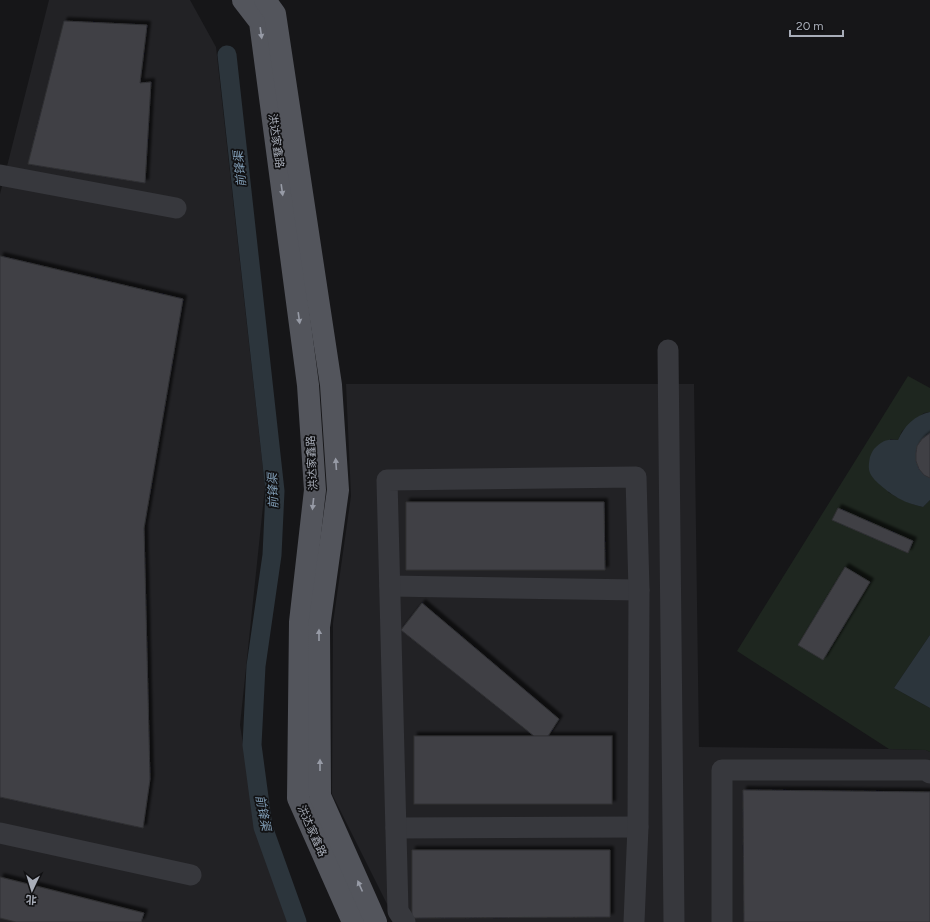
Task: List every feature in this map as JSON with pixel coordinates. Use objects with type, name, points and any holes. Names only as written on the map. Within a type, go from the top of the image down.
[{"type":"main road","name":"洪达家鑫路","points":[[242,0],[260,22],[308,385],[315,490],[300,622],[298,798],[353,922]]},
{"type":"main road","name":"洪达家鑫路","points":[[265,0],[276,14],[331,385],[338,490],[319,627],[320,796],[376,922]]},
{"type":"street","points":[[0,175],[176,208]]},
{"type":"street","points":[[668,350],[674,922]]},
{"type":"street","points":[[405,922],[398,911],[387,480],[636,477],[639,590],[638,827],[634,922]]},
{"type":"street","points":[[390,586],[639,590]]},
{"type":"street","points":[[722,922],[722,770],[926,770],[930,773]]},
{"type":"street","points":[[396,828],[638,827]]},
{"type":"street","points":[[0,833],[191,875]]},
{"type":"shaded area","points":[[49,0],[190,0],[216,47],[265,487],[240,725],[257,832],[289,922],[0,922],[0,194]]},
{"type":"shaded area","points":[[908,376],[930,388],[930,412],[924,413],[902,431],[898,440],[890,439],[888,492],[905,501],[923,507],[930,500],[930,635],[894,688],[930,708],[930,752],[926,750],[889,749],[737,651]]},
{"type":"shaded area","points":[[346,384],[694,384],[699,747],[889,749],[926,750],[930,752],[930,922],[396,922],[332,794],[333,623],[351,496]]},
{"type":"shaded area","points":[[930,412],[930,500],[923,507],[905,502],[879,484],[869,471],[869,465],[871,454],[877,446],[885,441],[898,440],[903,430],[915,418]]},
{"type":"shaded area","points":[[930,635],[930,708],[894,688]]},
{"type":"building","points":[[64,21],[147,25],[140,83],[151,82],[145,183],[28,164]]},
{"type":"building","points":[[0,256],[183,299],[144,528],[150,779],[143,828],[0,797]]},
{"type":"building","points":[[930,433],[930,478],[924,475],[919,469],[916,461],[916,453],[917,446],[922,439]]},
{"type":"building","points":[[406,502],[604,502],[605,570],[406,570]]},
{"type":"building","points":[[838,508],[913,541],[908,553],[832,520]]},
{"type":"building","points":[[845,567],[870,582],[823,660],[798,645]]},
{"type":"building","points":[[422,603],[559,719],[548,736],[534,736],[401,630]]},
{"type":"building","points":[[414,736],[612,736],[612,804],[414,804]]},
{"type":"building","points":[[743,790],[930,792],[930,922],[744,922]]},
{"type":"building","points":[[412,850],[610,850],[610,917],[412,918]]},
{"type":"building","points":[[0,877],[144,913],[141,922],[16,922],[0,918]]},
{"type":"waterway","name":"前锋渠","points":[[227,55],[275,491],[272,555],[256,666],[252,745],[263,827],[297,922]]}]
